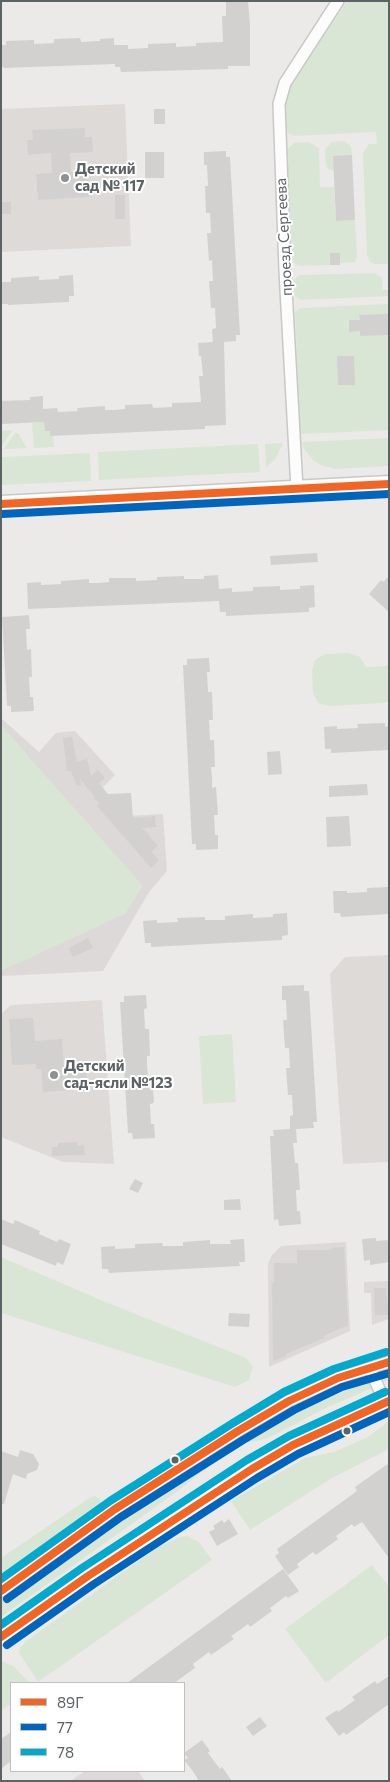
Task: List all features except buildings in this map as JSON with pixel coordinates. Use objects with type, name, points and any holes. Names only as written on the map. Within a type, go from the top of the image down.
[{"type":"main road","points":[[1,504],[389,484]]},
{"type":"main road","points":[[1,1637],[88,1576],[252,1469],[293,1445],[387,1402]]},
{"type":"street","name":"проезд Сергеева","points":[[297,489],[284,252],[279,104],[285,83],[338,1]]},
{"type":"street","points":[[1,1591],[115,1509],[238,1431],[289,1401],[338,1378],[389,1362]]},
{"type":"street","points":[[370,1368],[387,1402]]},
{"type":"shaded area","name":"Детский сад № 117","points":[[125,104],[131,246],[1,252],[1,109]]},
{"type":"shaded area","points":[[1,718],[39,752],[56,733],[75,731],[115,775],[102,788],[126,816],[163,814],[167,871],[149,892],[103,971],[1,976]]},
{"type":"shaded area","points":[[389,955],[389,1162],[343,1164],[330,974],[345,957]]},
{"type":"shaded area","name":"Детский сад-ясли №123","points":[[102,1000],[114,1164],[63,1162],[1,1137],[1,1014],[11,1005]]},
{"type":"shaded area","points":[[346,1242],[350,1331],[269,1367],[268,1264],[272,1255],[281,1246]]},
{"type":"shaded area","points":[[389,1281],[389,1319],[372,1325],[371,1293],[364,1293],[364,1282]]},
{"type":"shaded area","points":[[84,1772],[139,1772],[145,1781],[71,1781]]},
{"type":"green space","points":[[347,1],[389,1],[389,264],[375,264],[370,262],[367,256],[363,153],[369,144],[377,144],[376,132],[294,136],[288,133],[285,127],[284,105],[289,87]]},
{"type":"green space","points":[[344,141],[351,147],[352,155],[334,170],[329,170],[326,166],[325,149],[332,142]]},
{"type":"green space","points":[[309,142],[319,148],[320,187],[334,187],[336,221],[355,220],[357,256],[355,262],[340,263],[339,253],[330,253],[330,265],[300,266],[296,265],[292,259],[287,151],[295,143]]},
{"type":"green space","points":[[374,273],[382,278],[383,290],[389,290],[389,296],[301,300],[294,296],[293,293],[294,280],[300,275]]},
{"type":"green space","points":[[389,304],[389,430],[300,434],[295,312],[300,308]]},
{"type":"green space","points":[[39,417],[44,417],[45,431],[50,431],[50,436],[53,436],[54,447],[34,448],[32,423],[39,422]]},
{"type":"green space","points":[[13,430],[1,447],[1,431]]},
{"type":"green space","points":[[15,433],[18,433],[27,448],[4,449]]},
{"type":"green space","points":[[389,438],[389,466],[335,469],[314,461],[304,449],[302,442]]},
{"type":"green space","points":[[283,443],[276,458],[266,468],[265,444]]},
{"type":"green space","points":[[258,444],[260,472],[99,480],[98,452]]},
{"type":"green space","points":[[90,453],[91,481],[1,485],[1,457]]},
{"type":"green space","points":[[349,653],[360,657],[366,667],[387,666],[389,659],[389,701],[329,706],[318,703],[313,693],[312,671],[315,660],[325,654]]},
{"type":"green space","points":[[1,725],[143,886],[125,914],[1,971]]},
{"type":"green space","points":[[232,1034],[236,1102],[203,1104],[199,1036]]},
{"type":"green space","points":[[1,1257],[103,1301],[246,1358],[253,1367],[249,1380],[235,1387],[1,1313]]},
{"type":"green space","points":[[389,1367],[389,1381],[382,1381],[377,1373]]},
{"type":"green space","points":[[367,1381],[371,1382],[372,1388],[328,1407],[266,1439],[234,1445],[299,1406],[323,1401]]},
{"type":"green space","points":[[389,1421],[389,1449],[332,1478],[250,1530],[231,1501],[305,1458],[334,1452],[368,1437]]},
{"type":"green space","points":[[204,1462],[208,1467],[178,1491],[1,1617],[1,1600],[128,1510]]},
{"type":"green space","points":[[95,1496],[100,1499],[102,1506],[100,1510],[1,1579],[1,1558]]},
{"type":"green space","points":[[187,1536],[199,1542],[212,1560],[38,1682],[19,1653],[20,1648],[26,1641],[158,1547],[180,1537]]},
{"type":"green space","points":[[372,1565],[389,1587],[389,1635],[326,1683],[285,1629]]},
{"type":"green space","points":[[1,1661],[13,1666],[29,1682],[10,1682],[10,1705],[1,1711]]},
{"type":"transit line","name":"89Г","points":[[1,504],[389,484]]},
{"type":"transit line","name":"77","points":[[2,514],[389,494]]},
{"type":"transit line","name":"78","points":[[1,1579],[110,1501],[284,1392],[334,1369],[386,1352]]},
{"type":"transit line","name":"89Г","points":[[1,1591],[115,1509],[238,1431],[289,1401],[338,1378],[389,1362]]},
{"type":"transit line","name":"77","points":[[7,1599],[121,1517],[243,1440],[294,1410],[342,1387],[389,1373]]},
{"type":"transit line","name":"78","points":[[1,1625],[82,1568],[247,1460],[289,1436],[385,1392]]},
{"type":"transit line","name":"89Г","points":[[1,1637],[88,1576],[252,1469],[293,1445],[389,1401]]},
{"type":"transit line","name":"77","points":[[7,1645],[94,1584],[257,1478],[298,1454],[389,1412]]},
{"type":"place","name":"Детский сад № 117","points":[[65,178]]},
{"type":"place","name":"Детский сад-ясли №123","points":[[54,1075]]}]
